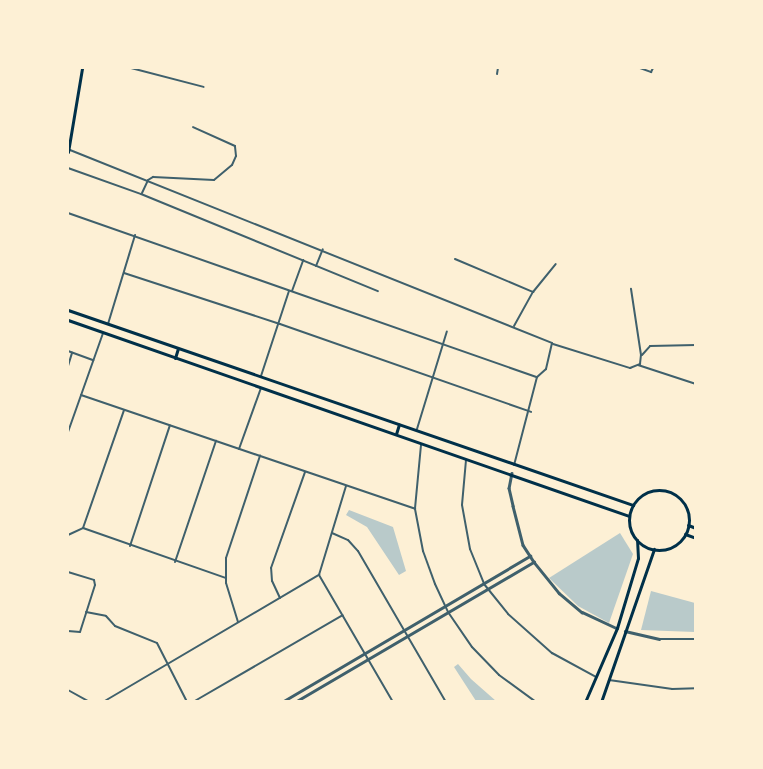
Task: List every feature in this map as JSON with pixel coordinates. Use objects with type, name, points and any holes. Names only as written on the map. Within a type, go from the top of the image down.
[{"type":"main road","points":[[68,150],[82,68]]},
{"type":"main road","points":[[68,310],[633,505]]},
{"type":"main road","points":[[68,320],[512,473],[629,516]]},
{"type":"main road","points":[[175,358],[178,348]]},
{"type":"main road","points":[[396,434],[399,424]]},
{"type":"main road","points":[[585,702],[617,628],[638,558],[637,540],[629,516],[633,505],[650,492],[670,492],[686,509],[688,525],[685,534],[670,548],[654,549],[637,540]]},
{"type":"main road","points":[[688,525],[696,528]]},
{"type":"main road","points":[[685,534],[696,538]]},
{"type":"main road","points":[[601,702],[654,549]]},
{"type":"street","points":[[131,68],[204,87]]},
{"type":"street","points":[[496,74],[498,68]]},
{"type":"street","points":[[640,68],[651,72],[653,68]]},
{"type":"street","points":[[141,194],[148,180],[157,177],[214,180],[227,170],[236,156],[235,146],[193,128]]},
{"type":"street","points":[[68,150],[323,249],[553,344],[630,368],[638,365],[696,384]]},
{"type":"street","points":[[68,168],[141,194],[378,291]]},
{"type":"street","points":[[68,212],[291,292],[537,376]]},
{"type":"street","points":[[108,324],[136,235]]},
{"type":"street","points":[[316,266],[323,249]]},
{"type":"street","points":[[456,259],[533,292]]},
{"type":"street","points":[[261,376],[303,260]]},
{"type":"street","points":[[514,327],[533,292],[556,264]]},
{"type":"street","points":[[124,273],[280,324],[531,412]]},
{"type":"street","points":[[631,289],[642,355]]},
{"type":"street","points":[[417,431],[448,331]]},
{"type":"street","points":[[68,432],[104,333]]},
{"type":"street","points":[[514,465],[531,412],[537,376],[546,369],[553,344]]},
{"type":"street","points":[[638,365],[642,355],[652,346],[696,345]]},
{"type":"street","points":[[68,351],[93,360]]},
{"type":"street","points":[[68,366],[72,352]]},
{"type":"street","points":[[239,449],[261,388]]},
{"type":"street","points":[[81,395],[415,510]]},
{"type":"street","points":[[68,535],[83,528],[124,410]]},
{"type":"street","points":[[130,546],[170,425]]},
{"type":"street","points":[[175,562],[216,441]]},
{"type":"street","points":[[422,442],[415,510],[423,551],[448,612],[492,668],[526,697],[536,702]]},
{"type":"street","points":[[238,622],[226,578],[226,558],[260,456]]},
{"type":"street","points":[[467,458],[462,505],[470,549],[484,584],[508,614],[552,653],[596,677]]},
{"type":"street","points":[[280,598],[272,581],[271,568],[305,472]]},
{"type":"street","points":[[512,473],[509,488],[512,506],[523,545],[534,562],[559,593],[582,612],[617,628]]},
{"type":"street","points":[[103,702],[319,575],[346,486]]},
{"type":"street","points":[[83,528],[175,562],[226,578]]},
{"type":"street","points":[[332,533],[348,540],[358,551],[406,637],[446,702]]},
{"type":"street","points":[[282,702],[530,556]]},
{"type":"street","points":[[295,702],[534,562]]},
{"type":"street","points":[[68,572],[95,582],[78,634],[68,631]]},
{"type":"street","points":[[319,575],[392,701],[388,702]]},
{"type":"street","points":[[86,612],[106,616],[115,626],[153,640],[168,663],[187,702]]},
{"type":"street","points":[[193,702],[343,615]]},
{"type":"street","points":[[625,631],[659,639],[696,639]]},
{"type":"street","points":[[609,680],[672,689],[696,688]]},
{"type":"street","points":[[68,690],[90,702]]},
{"type":"street","points":[[525,702],[526,697]]},
{"type":"shaded area","points":[[349,510],[393,527],[406,571],[399,575],[367,527],[346,515]]},
{"type":"shaded area","points":[[620,533],[633,554],[609,623],[578,606],[549,578]]},
{"type":"shaded area","points":[[651,591],[695,603],[695,632],[641,630]]},
{"type":"shaded area","points":[[458,664],[471,679],[496,701],[476,701],[454,667]]}]
